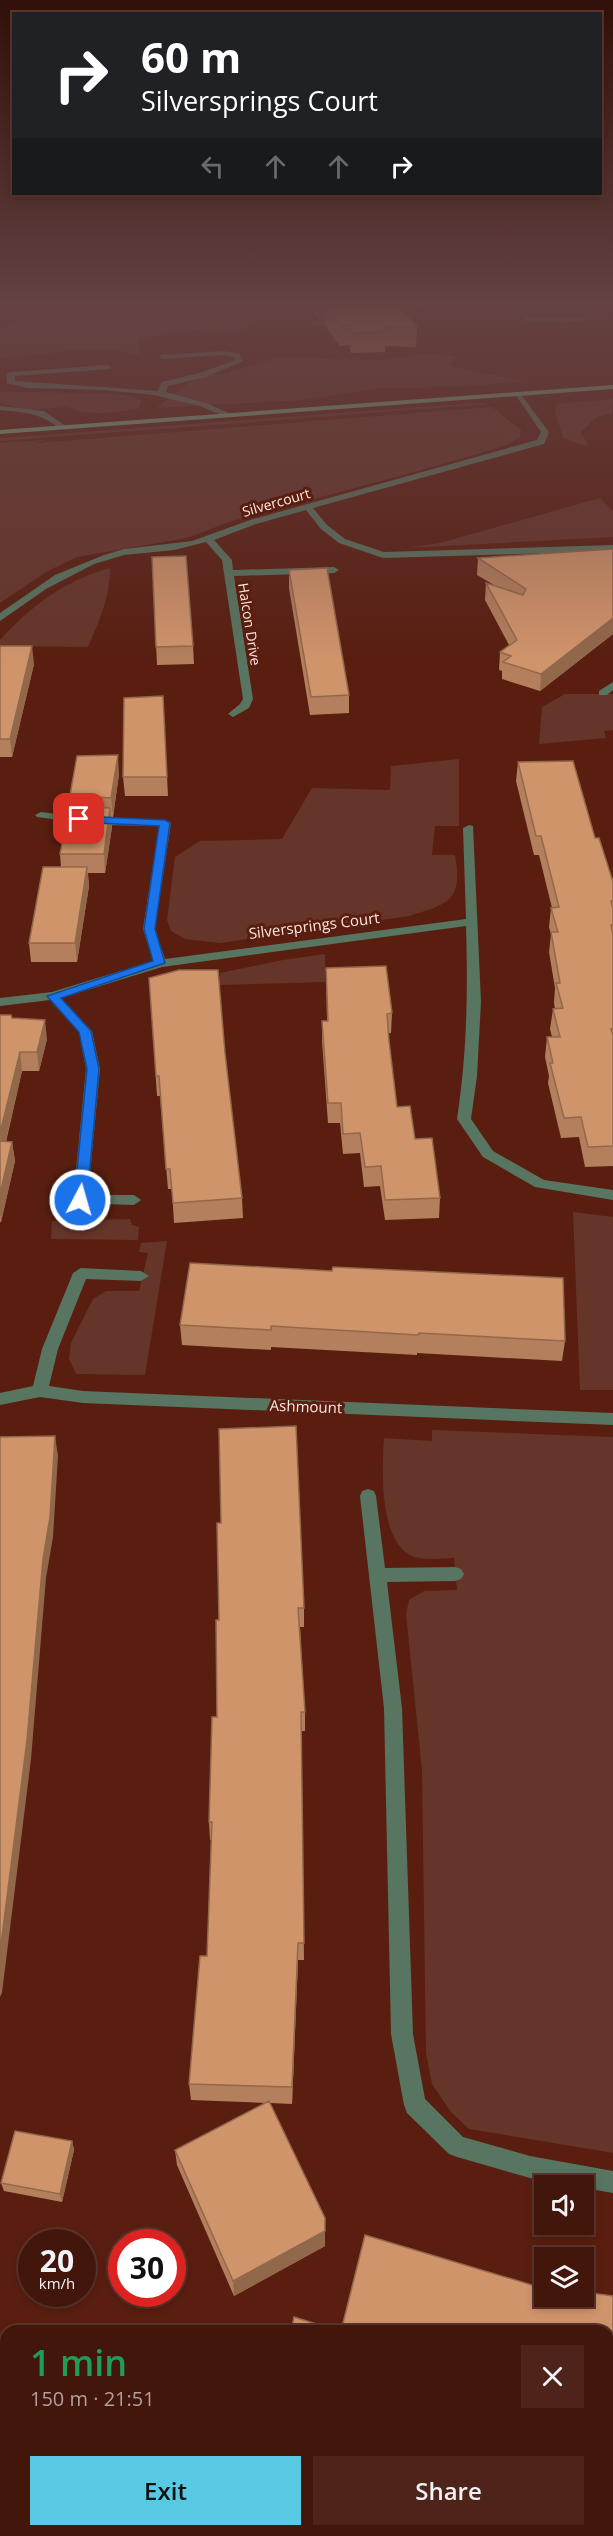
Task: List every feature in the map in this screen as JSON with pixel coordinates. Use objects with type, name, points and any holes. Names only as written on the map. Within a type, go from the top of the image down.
[{"type":"main road","points":[[0,432],[126,422]]},
{"type":"street","points":[[58,422],[63,427]]},
{"type":"street","name":"Silvercourt","points":[[208,539],[252,522],[541,442],[545,432],[538,422]]},
{"type":"street","points":[[308,507],[324,527],[342,541],[383,555],[613,548]]},
{"type":"street","points":[[0,618],[21,600],[59,577],[93,562],[125,552],[176,547],[208,539]]},
{"type":"street","name":"Halcon Drive","points":[[208,539],[219,548],[227,560],[248,699],[245,706],[233,714]]},
{"type":"street","points":[[229,573],[334,570]]},
{"type":"street","points":[[603,693],[613,685]]},
{"type":"street","points":[[41,815],[98,822],[165,823],[149,929],[159,963]]},
{"type":"street","points":[[469,828],[475,1002],[470,1076],[464,1119],[488,1154],[540,1184],[613,1196]]},
{"type":"street","name":"Silversprings Court","points":[[0,1002],[53,996],[159,963],[472,922]]},
{"type":"street","points":[[53,996],[85,1031],[93,1069],[80,1200],[134,1200]]},
{"type":"street","points":[[40,1391],[50,1349],[81,1273],[141,1276]]},
{"type":"street","name":"Ashmount","points":[[0,1399],[40,1391],[94,1397],[613,1419]]},
{"type":"street","points":[[369,1496],[393,1708],[402,2034],[415,2105],[457,2146],[531,2167],[613,2182]]},
{"type":"street","points":[[378,1575],[455,1574]]},
{"type":"shaded area","points":[[213,422],[247,422],[0,441],[0,438]]},
{"type":"shaded area","points":[[298,422],[511,422],[521,430],[520,438],[507,445],[232,521],[187,538],[77,557],[46,572],[0,603],[0,443],[44,440],[36,443]]},
{"type":"shaded area","points":[[558,422],[591,422],[581,432],[589,447],[563,438]]},
{"type":"shaded area","points":[[600,498],[613,511],[613,537],[407,548],[440,543]]},
{"type":"shaded area","points":[[110,568],[106,599],[88,647],[0,646],[0,640],[37,605],[64,587]]},
{"type":"shaded area","points":[[565,694],[613,694],[613,730],[604,731],[606,738],[539,744],[542,707]]},
{"type":"shaded area","points":[[459,759],[459,826],[435,826],[432,855],[455,855],[457,870],[455,891],[443,904],[409,916],[220,943],[185,939],[171,931],[167,920],[175,857],[200,841],[282,839],[312,788],[390,790],[391,766]]},
{"type":"shaded area","points":[[325,954],[325,982],[219,985],[220,973]]},
{"type":"shaded area","points":[[573,1212],[613,1217],[613,1390],[580,1390]]},
{"type":"shaded area","points":[[130,1219],[132,1225],[139,1227],[138,1240],[51,1239],[52,1221]]},
{"type":"shaded area","points":[[167,1241],[145,1375],[76,1374],[69,1359],[71,1343],[93,1299],[106,1291],[139,1291],[148,1253],[139,1252],[141,1243]]},
{"type":"shaded area","points":[[432,1430],[613,1437],[613,2153],[469,2129],[451,2112],[432,2084],[426,2053],[422,1770],[406,1614],[409,1600],[424,1591],[457,1590],[454,1558],[418,1558],[408,1554],[399,1545],[387,1517],[383,1467],[384,1438],[432,1441]]},
{"type":"building","points":[[613,549],[613,618],[541,674],[503,662],[511,656],[500,652],[517,640],[486,583],[523,595],[526,589],[478,558]]},
{"type":"building","points":[[186,556],[193,646],[156,647],[152,557]]},
{"type":"building","points":[[327,568],[349,695],[311,697],[289,570]]},
{"type":"building","points":[[0,646],[32,646],[10,739],[0,739]]},
{"type":"building","points":[[163,696],[167,777],[123,777],[124,698]]},
{"type":"building","points":[[118,755],[111,798],[70,795],[77,756]]},
{"type":"building","points":[[573,761],[595,838],[599,838],[613,882],[613,901],[611,901],[613,925],[611,925],[613,935],[613,1029],[611,1029],[613,1035],[613,1146],[588,1147],[581,1117],[564,1118],[550,1063],[553,1063],[547,1037],[560,1037],[553,1009],[563,1008],[556,983],[560,983],[551,932],[558,932],[551,908],[559,907],[541,836],[536,836],[518,762]]},
{"type":"building","points":[[69,805],[110,808],[104,854],[60,854]]},
{"type":"building","points":[[43,867],[87,867],[75,943],[29,943]]},
{"type":"building","points":[[386,966],[392,1013],[387,1014],[389,1041],[397,1107],[410,1106],[415,1139],[432,1138],[440,1198],[385,1200],[381,1166],[365,1167],[360,1133],[343,1134],[341,1103],[328,1103],[322,1021],[328,1021],[326,968]]},
{"type":"building","points":[[179,970],[218,970],[242,1198],[173,1203],[170,1169],[166,1169],[159,1076],[156,1076],[149,978]]},
{"type":"building","points":[[0,1015],[45,1020],[37,1052],[20,1052],[0,1133]]},
{"type":"building","points":[[0,1141],[12,1142],[0,1194]]},
{"type":"building","points":[[190,1263],[332,1271],[333,1267],[563,1278],[565,1341],[271,1326],[271,1330],[180,1325]]},
{"type":"building","points":[[296,1426],[304,1608],[298,1608],[305,1712],[301,1712],[304,1943],[298,1943],[292,2087],[189,2084],[200,1956],[207,1956],[212,1822],[209,1822],[212,1717],[217,1717],[216,1620],[219,1620],[217,1523],[221,1523],[219,1429]]},
{"type":"building","points":[[55,1436],[50,1517],[43,1559],[27,1740],[0,1952],[0,1437]]},
{"type":"building","points":[[269,2101],[325,2218],[325,2231],[233,2281],[175,2150]]},
{"type":"building","points":[[15,2131],[72,2141],[60,2194],[1,2183]]},
{"type":"building","points":[[365,2235],[534,2285],[534,2307],[594,2307],[594,2293],[613,2296],[613,2325],[342,2325]]},
{"type":"building","points":[[294,2317],[320,2325],[292,2325]]},
{"type":"route","points":[[79,819],[98,822],[165,823],[149,929],[159,963],[53,996],[85,1031],[93,1069],[80,1200]]}]
